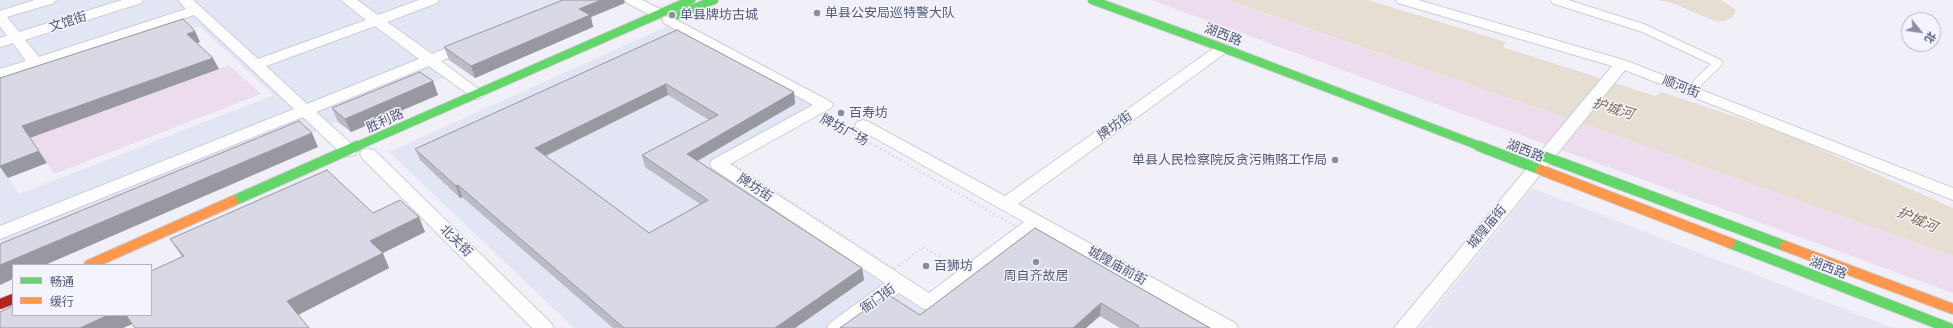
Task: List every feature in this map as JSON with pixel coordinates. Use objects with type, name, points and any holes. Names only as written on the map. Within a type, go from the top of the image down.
[{"type":"main road","name":"胜利路","points":[[619,42],[691,0]]},
{"type":"main road","name":"胜利路","points":[[92,264],[364,153],[477,94],[664,17],[714,0]]},
{"type":"main road","name":"湖西路","points":[[1092,0],[1540,163],[1953,309]]},
{"type":"main road","name":"湖西路","points":[[1150,11],[1239,44]]},
{"type":"main road","name":"湖西路","points":[[1507,143],[1540,163],[1949,328]]},
{"type":"main road","points":[[0,304],[12,299]]},
{"type":"street","points":[[36,63],[0,16],[49,0]]},
{"type":"street","name":"文馆街","points":[[0,43],[136,0]]},
{"type":"street","points":[[348,0],[477,94]]},
{"type":"street","points":[[256,65],[432,0]]},
{"type":"street","points":[[632,0],[664,17]]},
{"type":"street","name":"顺河街","points":[[1403,0],[1617,69],[1690,90],[1953,194]]},
{"type":"street","points":[[0,74],[36,63],[191,5]]},
{"type":"street","name":"北关街","points":[[191,5],[306,111],[364,153],[544,328]]},
{"type":"street","name":"牌坊街","points":[[664,17],[825,105],[718,164],[896,276],[929,303],[1038,221]]},
{"type":"street","points":[[0,233],[478,41]]},
{"type":"street","name":"牌坊街","points":[[1006,204],[1223,48]]},
{"type":"street","name":"城隍庙街","points":[[1404,328],[1617,69]]},
{"type":"street","name":"城隍庙前街","points":[[863,125],[1228,328]]},
{"type":"street","name":"衙门街","points":[[837,328],[896,276]]},
{"type":"lane","points":[[1555,0],[1643,28],[1718,63],[1690,90]]},
{"type":"path","name":"牌坊广场","points":[[818,114],[1017,227],[960,269],[923,247],[896,276],[730,162],[818,114]]},
{"type":"shaded area","points":[[0,0],[578,0],[431,60],[450,75],[11,259],[0,240],[0,166],[19,194],[274,95],[199,26],[0,92]]},
{"type":"shaded area","points":[[1151,0],[1226,0],[1629,140],[1953,256],[1953,293]]},
{"type":"shaded area","points":[[670,25],[815,104],[708,163],[928,311],[1037,229],[1206,328],[1120,328],[1054,288],[990,328],[574,328],[389,152]]},
{"type":"shaded area","points":[[229,65],[261,94],[54,174],[30,138]]},
{"type":"shaded area","points":[[1532,188],[1893,328],[1420,328]]},
{"type":"water","name":"护城河","points":[[1227,0],[1368,0],[1506,42],[1503,47],[1655,96],[1662,92],[1784,133],[1953,208],[1953,256],[1629,140]]},
{"type":"water","points":[[1657,0],[1721,0],[1736,10],[1733,17],[1725,21],[1717,22],[1672,3]]},
{"type":"building","points":[[563,0],[601,0],[579,9],[590,15],[471,66],[444,47]]},
{"type":"building","points":[[183,19],[195,31],[187,34],[213,58],[22,126],[39,151],[0,166],[0,78]]},
{"type":"building","points":[[677,30],[794,92],[687,154],[862,268],[775,328],[624,328],[458,185],[456,186],[415,149]],"holes":[[[666,84],[718,115],[642,155],[708,200],[649,233],[535,148]]]},
{"type":"building","points":[[420,72],[433,81],[345,119],[332,108]]},
{"type":"building","points":[[299,121],[312,133],[0,265],[0,244]]},
{"type":"building","points":[[327,170],[373,213],[400,200],[419,217],[370,241],[383,253],[287,301],[309,328],[135,328],[127,316],[152,316],[152,271],[184,256],[170,239]]},
{"type":"building","points":[[1035,228],[1210,328],[1137,328],[1139,326],[1101,303],[1073,328],[840,328],[887,294],[920,315]]},
{"type":"building","points":[[12,306],[12,316],[106,316],[80,328],[0,328],[0,312]]},
{"type":"traffic: fast","points":[[233,201],[691,0]]},
{"type":"traffic: fast","points":[[678,15],[714,0]]},
{"type":"traffic: fast","points":[[1092,0],[1223,48],[1541,170]]},
{"type":"traffic: fast","points":[[1519,147],[1785,246]]},
{"type":"traffic: fast","points":[[1730,243],[1949,328]]},
{"type":"traffic: slow","points":[[1541,170],[1730,243]]},
{"type":"traffic: slow","points":[[91,264],[233,201]]},
{"type":"traffic: slow","points":[[1785,246],[1953,309]]},
{"type":"traffic: jam","points":[[0,304],[12,299]]},
{"type":"place","name":"单县公安局巡特警大队","points":[[817,13]]},
{"type":"place","name":"单县牌坊古城","points":[[672,15]]},
{"type":"place","name":"百寿坊","points":[[841,113]]},
{"type":"place","name":"单县人民检察院反贪污贿赂工作局","points":[[1335,160]]},
{"type":"place","name":"周自齐故居","points":[[1036,262]]},
{"type":"place","name":"百狮坊","points":[[926,266]]}]
